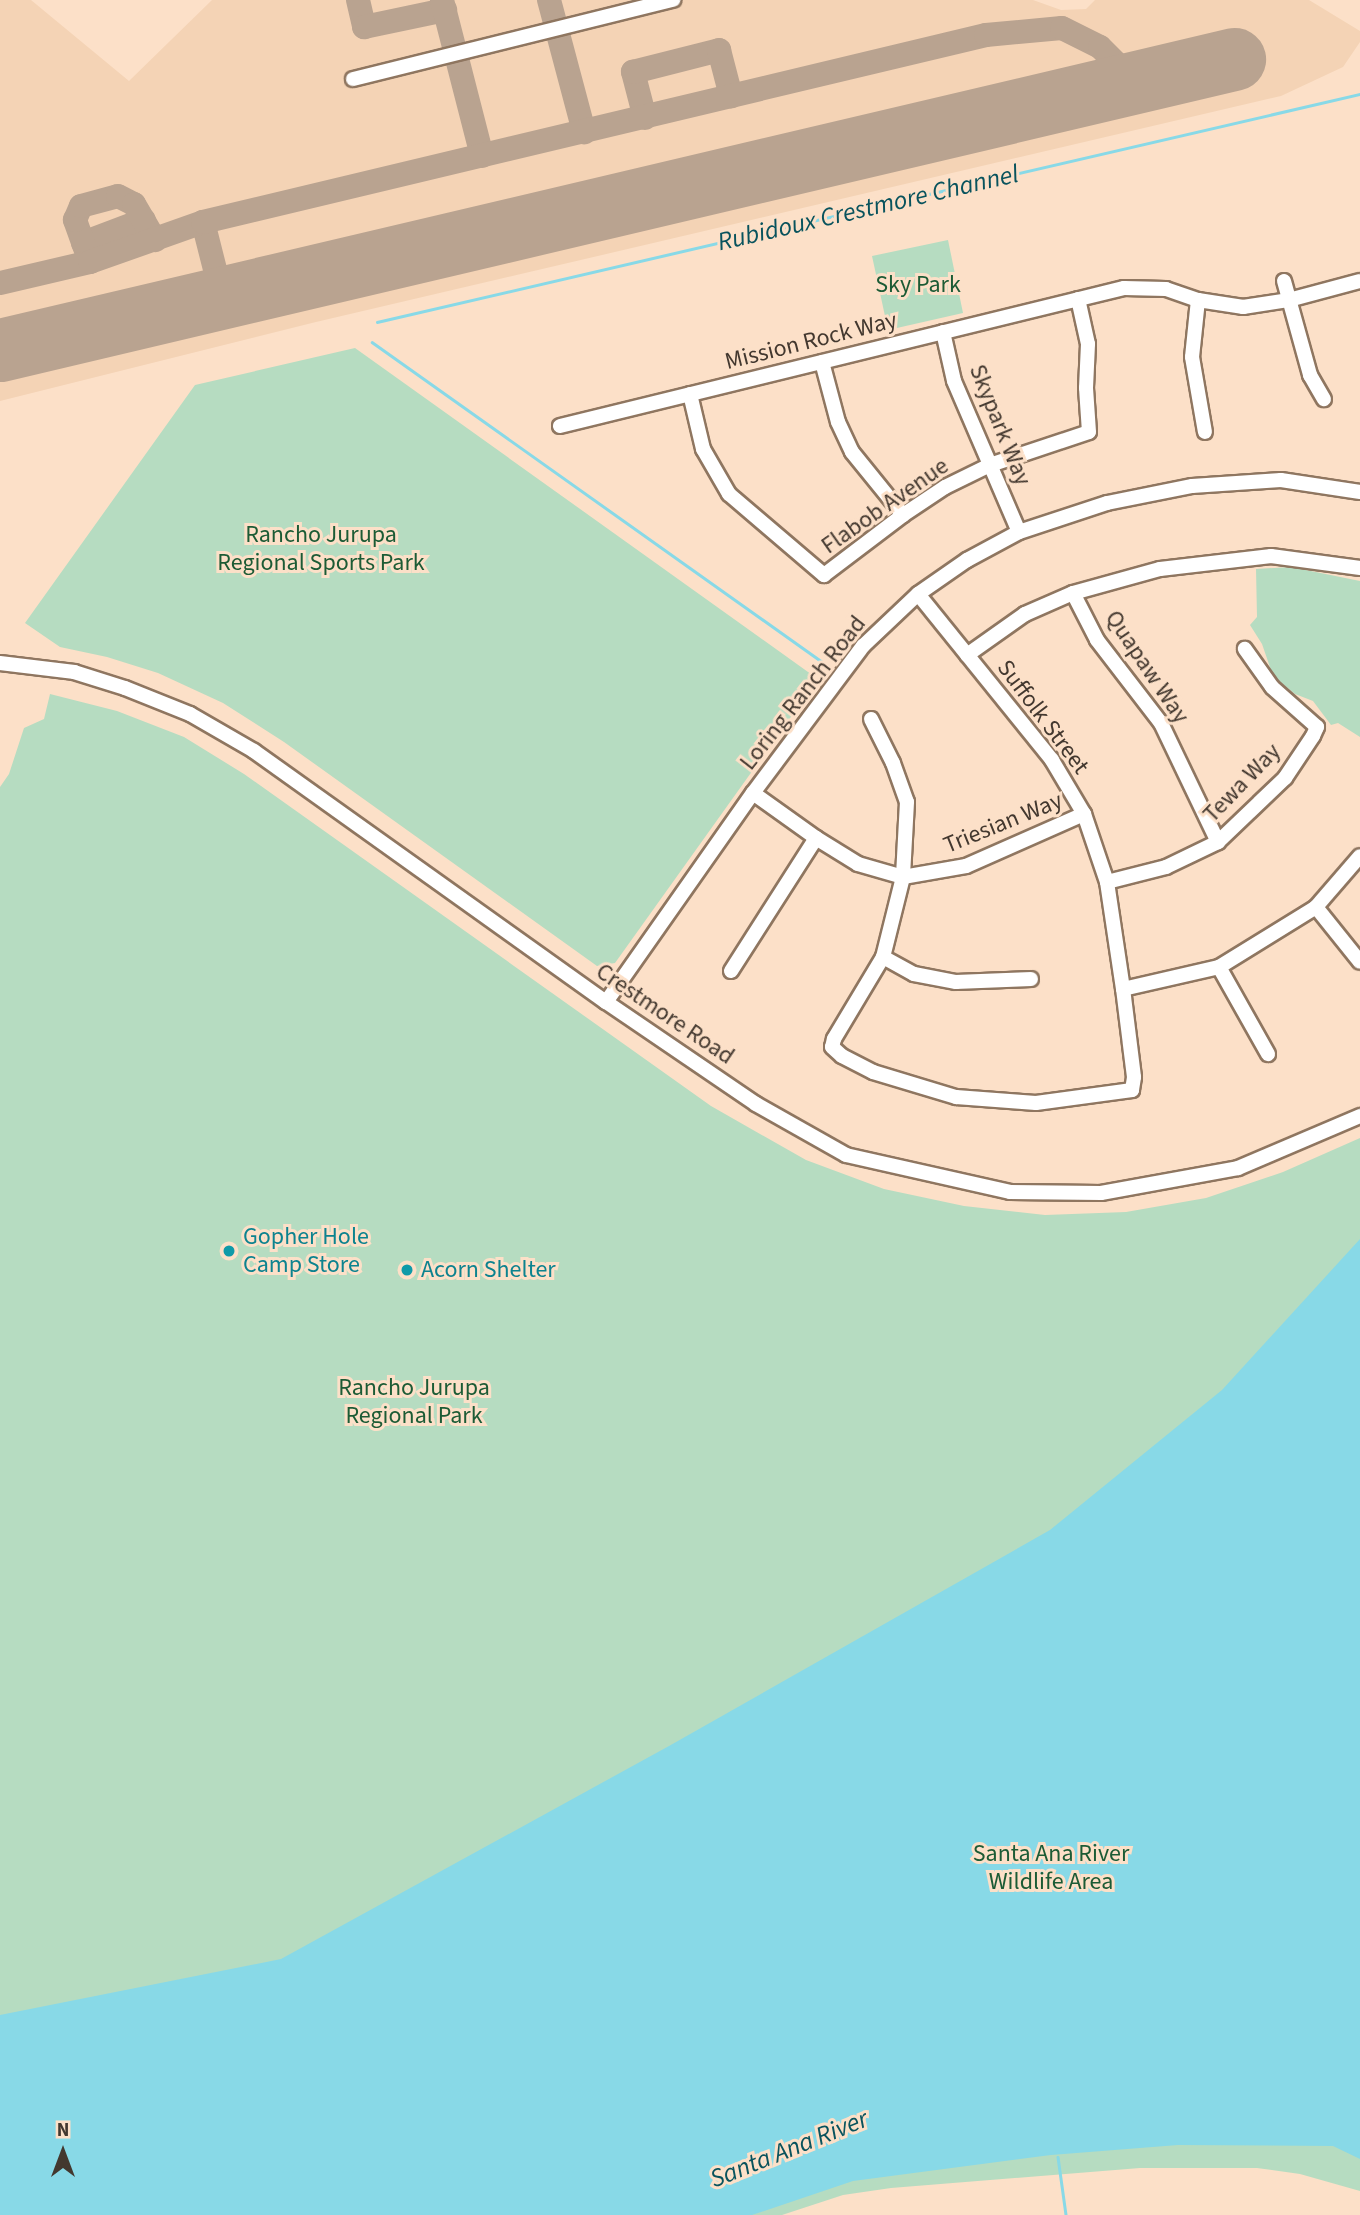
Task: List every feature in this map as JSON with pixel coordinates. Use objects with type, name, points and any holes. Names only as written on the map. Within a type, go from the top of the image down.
[{"type":"street","points":[[614,15],[625,0]]},
{"type":"street","points":[[353,79],[673,0]]},
{"type":"street","points":[[1284,281],[1310,375],[1324,399]]},
{"type":"street","name":"Mission Rock Way","points":[[560,426],[1124,288],[1166,289],[1198,300],[1243,307],[1289,300],[1360,281]]},
{"type":"street","name":"Flabob Avenue","points":[[691,394],[703,449],[729,494],[824,575],[903,514],[945,487],[990,465],[1089,432],[1086,388],[1088,344],[1078,299]]},
{"type":"street","points":[[1198,300],[1192,357],[1205,432]]},
{"type":"street","name":"Skypark Way","points":[[943,332],[954,381],[1019,532]]},
{"type":"street","points":[[822,362],[838,422],[852,452],[903,514]]},
{"type":"street","name":"Loring Ranch Road","points":[[606,1002],[754,793],[863,646],[918,594],[967,560],[1019,532],[1107,503],[1192,486],[1281,480],[1360,492]]},
{"type":"street","points":[[967,654],[1026,614],[1073,593],[1160,569],[1271,556],[1360,568]]},
{"type":"street","name":"Quapaw Way","points":[[1073,593],[1097,640],[1161,723],[1218,842]]},
{"type":"street","name":"Suffolk Street","points":[[883,957],[834,1039],[832,1047],[842,1056],[873,1072],[956,1097],[1036,1103],[1132,1090],[1134,1077],[1107,881],[1084,814],[1052,760],[918,594]]},
{"type":"street","name":"Tewa Way","points":[[1107,881],[1166,867],[1218,842],[1285,778],[1317,727],[1272,687],[1245,649]]},
{"type":"street","name":"Crestmore Road","points":[[0,663],[74,672],[125,688],[190,714],[254,751],[606,1002],[756,1104],[846,1155],[1010,1192],[1101,1193],[1238,1168],[1360,1116]]},
{"type":"street","points":[[871,719],[893,763],[907,802],[904,877],[883,957],[914,974],[956,982],[1031,979]]},
{"type":"street","name":"Triesian Way","points":[[754,793],[816,838],[858,864],[904,877],[966,866],[1084,814]]},
{"type":"street","points":[[731,971],[816,838]]},
{"type":"street","points":[[1123,989],[1219,967],[1316,907],[1360,856]]},
{"type":"street","points":[[1316,907],[1360,962]]},
{"type":"street","points":[[1219,967],[1268,1054]]},
{"type":"shaded area","points":[[0,0],[31,0],[129,81],[212,0],[1033,0],[1061,10],[1086,9],[1095,0],[1309,0],[1360,31],[1360,42],[1343,67],[1281,96],[316,322],[0,401]]},
{"type":"green space","name":"Sky Park","points":[[948,240],[963,313],[888,330],[872,256]]},
{"type":"green space","name":"Rancho Jurupa Regional Sports Park","points":[[355,348],[815,677],[795,705],[798,707],[615,963],[597,966],[284,742],[223,703],[158,673],[107,657],[60,647],[25,623],[195,385]]},
{"type":"green space","points":[[1291,567],[1360,581],[1360,737],[1338,723],[1331,725],[1313,701],[1295,694],[1273,676],[1262,644],[1250,625],[1257,617],[1256,569]]},
{"type":"green space","points":[[50,694],[117,711],[184,737],[244,774],[711,1106],[806,1160],[884,1189],[964,1206],[1045,1215],[1126,1212],[1206,1198],[1283,1172],[1360,1138],[1360,2191],[1300,2174],[1257,2168],[1140,2168],[891,2188],[843,2195],[782,2215],[0,2215],[0,787],[9,774],[24,728],[44,719]]},
{"type":"water","name":"Santa Ana River","points":[[1360,1239],[1360,2159],[1333,2146],[1178,2145],[1051,2155],[853,2181],[752,2215],[0,2215],[0,2015],[281,1959],[669,1746],[1050,1530],[1222,1390]]},
{"type":"waterway","name":"Rubidoux Crestmore Channel","points":[[377,322],[1360,94]]},
{"type":"waterway","name":"Rubidoux Crestmore Channel","points":[[372,342],[828,666]]},
{"type":"waterway","points":[[1058,2157],[1066,2215]]},
{"type":"taxiway","points":[[358,0],[364,27],[445,10]]},
{"type":"taxiway","points":[[442,0],[482,156]]},
{"type":"taxiway","points":[[549,0],[584,132]]},
{"type":"taxiway","points":[[0,283],[90,262],[203,222],[986,35],[1062,28],[1100,47],[1123,70],[1121,85]]},
{"type":"taxiway","points":[[645,118],[633,72],[719,50],[731,96]]},
{"type":"taxiway","points":[[90,262],[75,220],[81,206],[118,196],[134,204],[155,240]]},
{"type":"taxiway","points":[[83,243],[144,220]]},
{"type":"taxiway","points":[[203,222],[222,297]]},
{"type":"runway","points":[[0,350],[1234,59]]},
{"type":"place","name":"Gopher Hole Camp Store","points":[[229,1251]]},
{"type":"place","name":"Acorn Shelter","points":[[407,1270]]},
{"type":"park label","name":"Rancho Jurupa Regional Park","points":[[414,1402]]},
{"type":"park label","name":"Santa Ana River Wildlife Area","points":[[1051,1868]]}]
